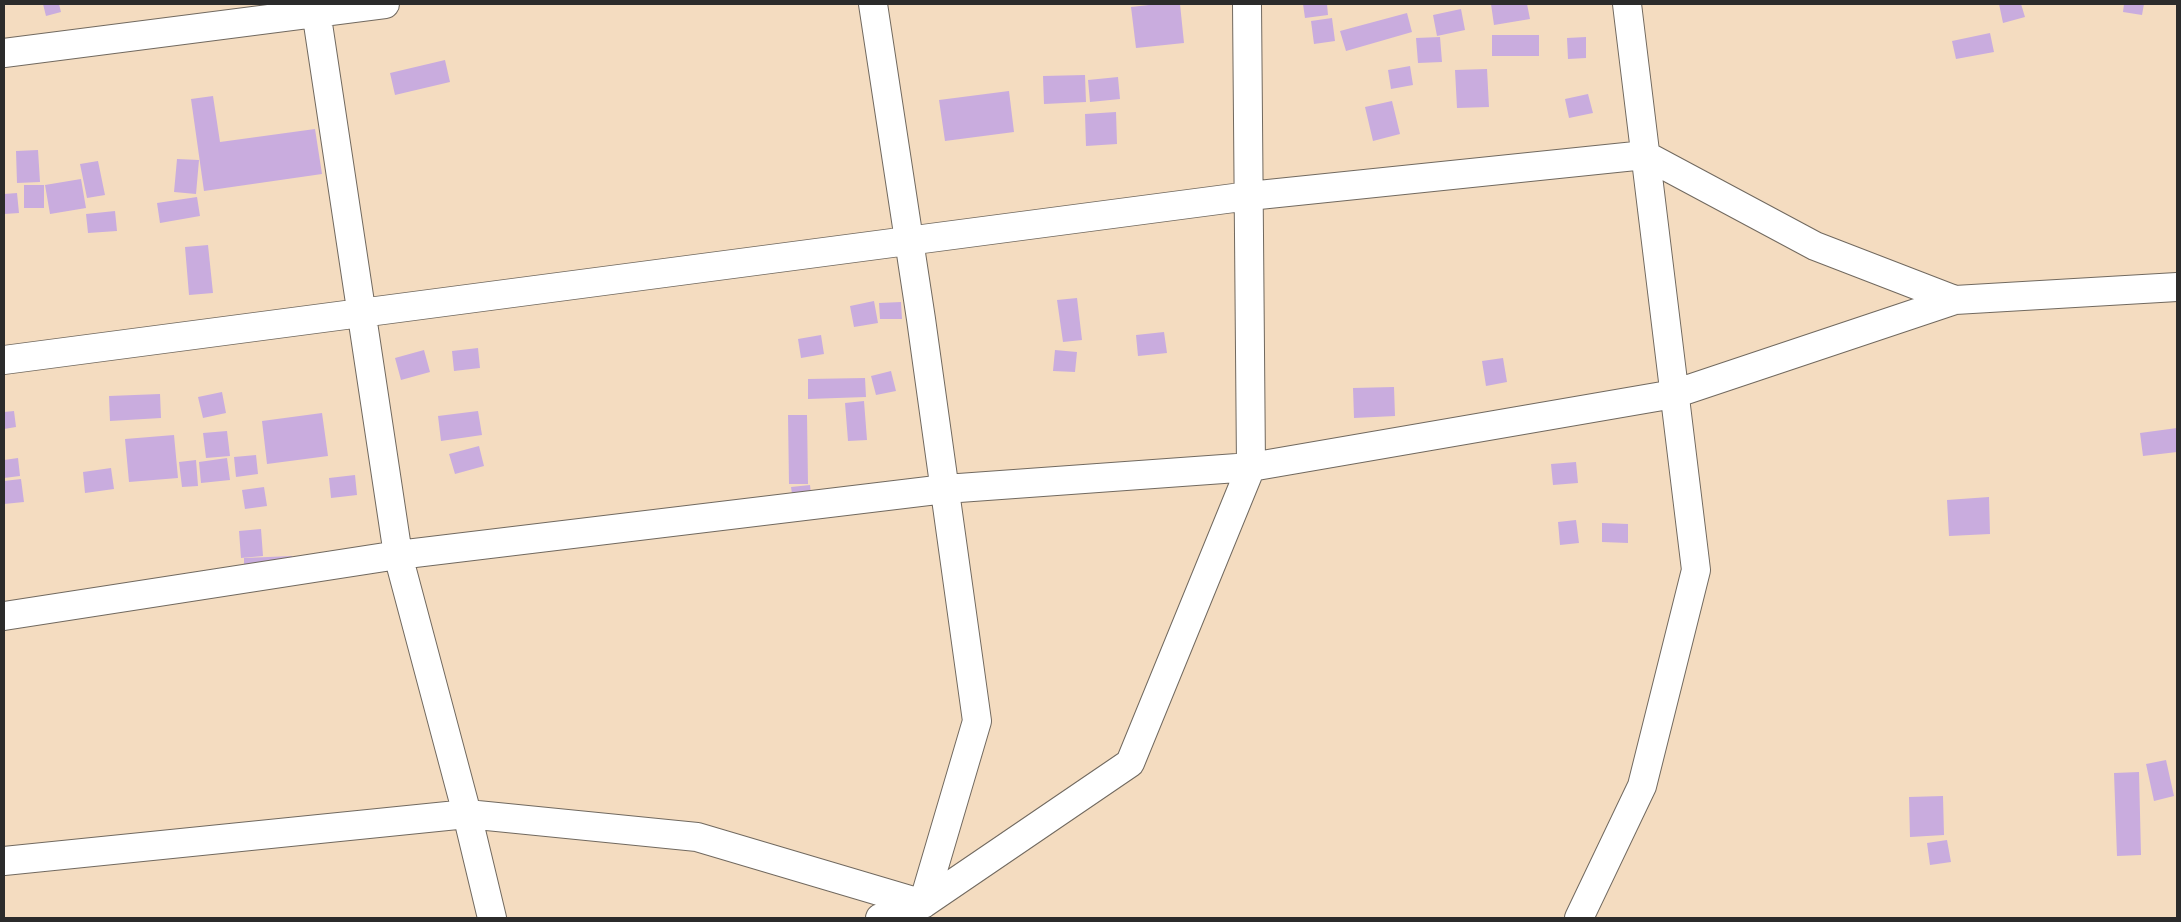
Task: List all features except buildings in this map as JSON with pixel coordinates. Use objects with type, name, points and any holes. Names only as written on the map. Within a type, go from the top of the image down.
[{"type":"street","points":[[4,53],[315,8],[385,4]]},
{"type":"street","points":[[873,4],[978,721],[923,904]]},
{"type":"street","points":[[880,918],[923,904],[1130,762],[1251,467],[1247,4]]},
{"type":"street","points":[[1579,918],[1642,786],[1696,570],[1627,4]]},
{"type":"street","points":[[315,8],[398,555],[467,814],[492,918]]},
{"type":"street","points":[[4,360],[1249,196],[1645,155],[1815,246],[1955,300]]},
{"type":"street","points":[[4,616],[398,555],[945,489],[1251,467],[1674,394],[1955,300],[2177,287]]},
{"type":"street","points":[[4,861],[467,814],[697,837],[923,904]]}]
